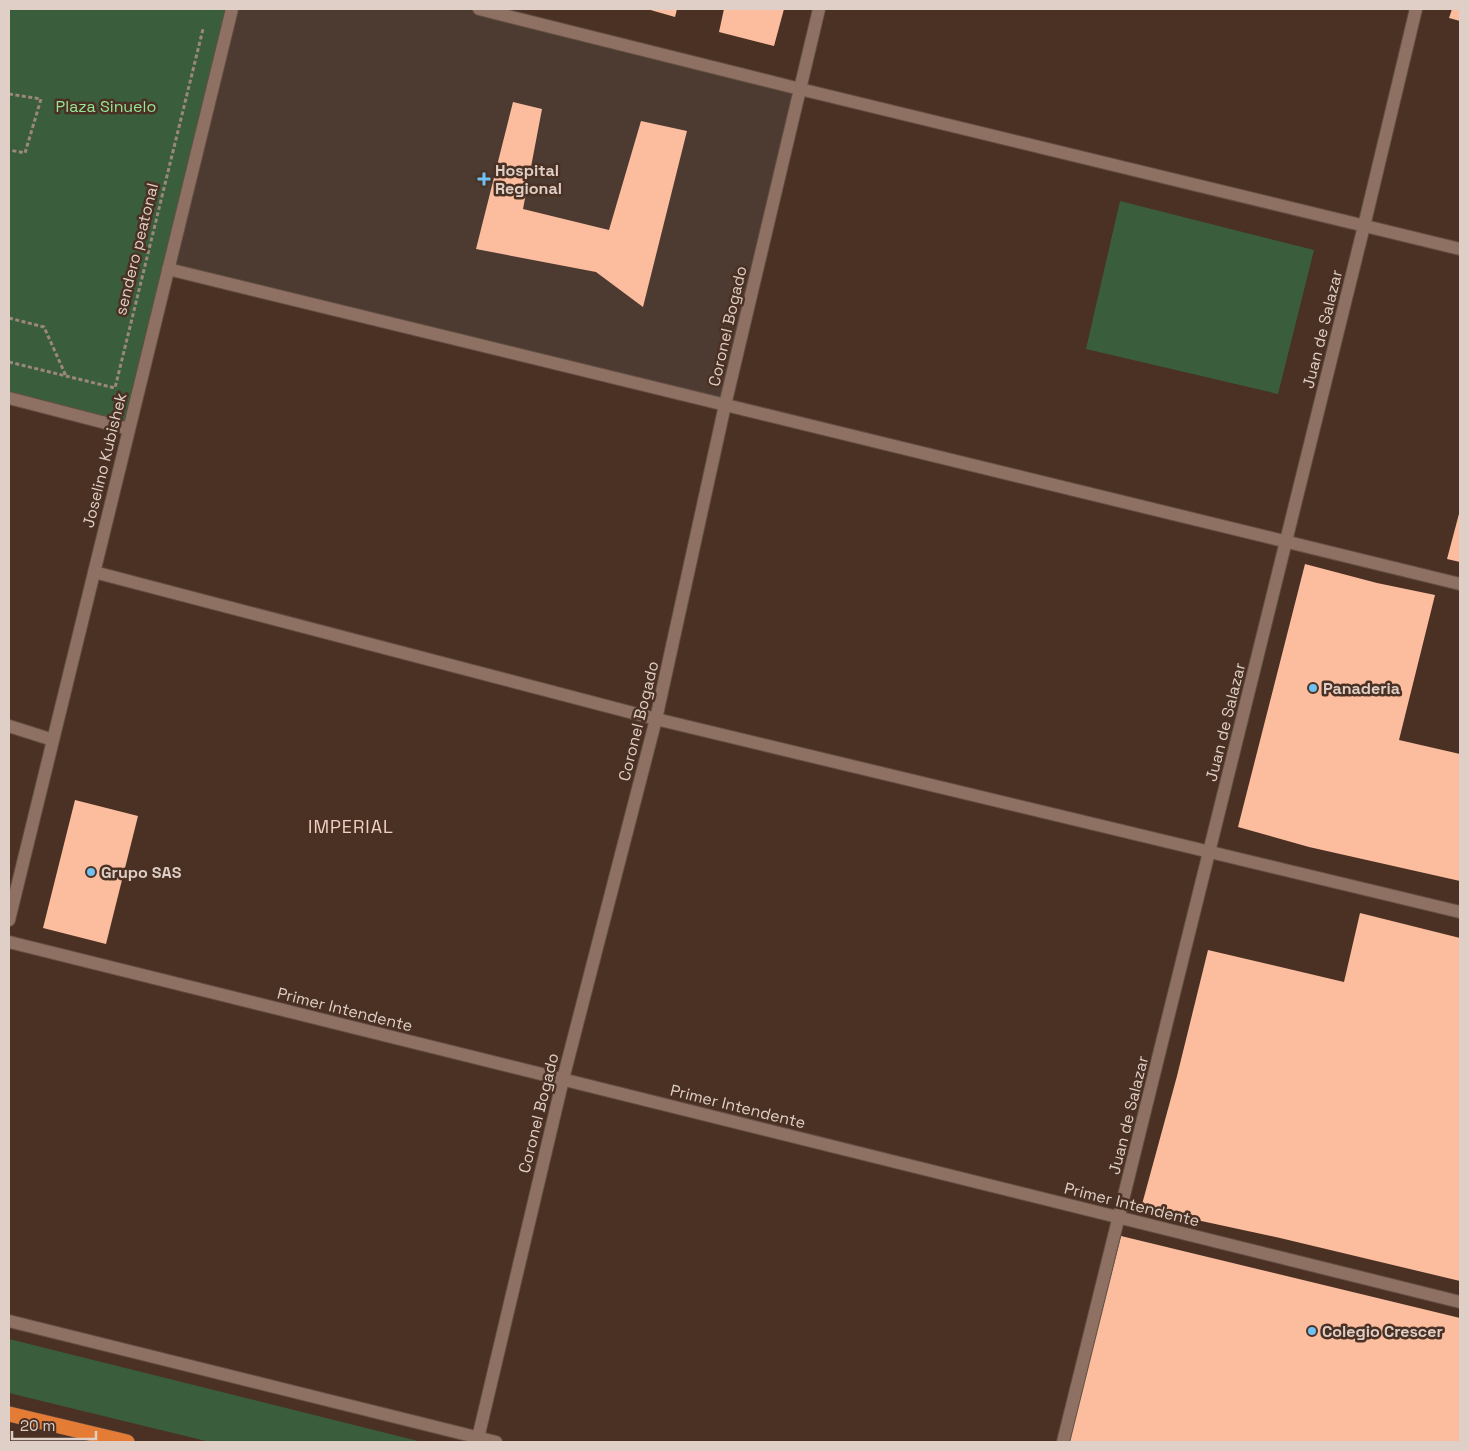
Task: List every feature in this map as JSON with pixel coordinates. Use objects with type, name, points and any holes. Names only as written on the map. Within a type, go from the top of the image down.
[{"type":"highway","points":[[9,1414],[127,1442]]},
{"type":"street","name":"Joselino Kubishek","points":[[9,920],[232,9]]},
{"type":"street","points":[[479,9],[1460,249]]},
{"type":"street","name":"Coronel Bogado","points":[[478,1438],[563,1079],[656,719],[725,404],[819,9]]},
{"type":"street","name":"Juan de Salazar","points":[[1063,1442],[1416,9]]},
{"type":"street","points":[[168,269],[1460,584]]},
{"type":"street","points":[[9,398],[129,429]]},
{"type":"street","points":[[94,572],[656,719],[1460,912]]},
{"type":"street","points":[[9,726],[53,740]]},
{"type":"street","name":"Primer Intendente","points":[[9,942],[1460,1302]]},
{"type":"street","points":[[9,1321],[496,1442]]},
{"type":"path","name":"sendero peatonal","points":[[9,362],[115,388],[204,28]]},
{"type":"path","points":[[9,94],[41,99],[24,153],[9,150]]},
{"type":"path","points":[[9,318],[44,327],[66,376]]},
{"type":"shaded area","name":"Hospital Regional","points":[[232,9],[479,9],[800,89],[725,405],[168,269]]},
{"type":"green space","name":"Plaza Sinuelo","points":[[9,9],[232,9],[129,429],[9,398]]},
{"type":"green space","points":[[1120,201],[1314,250],[1278,394],[1086,349]]},
{"type":"green space","points":[[9,1339],[422,1442],[210,1442],[9,1393]]},
{"type":"building","points":[[647,9],[677,9],[675,17]]},
{"type":"building","points":[[724,9],[784,9],[774,46],[719,32]]},
{"type":"building","points":[[1452,9],[1460,9],[1460,21],[1449,18]]},
{"type":"building","points":[[513,102],[542,109],[523,209],[609,230],[641,121],[687,131],[643,307],[596,272],[476,249]]},
{"type":"building","points":[[1460,510],[1460,562],[1447,559]]},
{"type":"building","points":[[1305,564],[1377,583],[1435,595],[1399,740],[1460,754],[1460,881],[1309,847],[1238,827]]},
{"type":"building","name":"Grupo SAS","points":[[75,800],[138,816],[106,944],[43,928]]},
{"type":"building","points":[[1360,913],[1460,938],[1460,1281],[1280,1238],[1141,1208],[1177,1076],[1208,950],[1344,982]]},
{"type":"building","points":[[1121,1236],[1460,1318],[1460,1442],[1069,1442]]},
{"type":"place","name":"Hospital Regional","points":[[484,179]]},
{"type":"place","name":"Panaderia","points":[[1313,688]]},
{"type":"place","name":"Grupo SAS","points":[[91,872]]},
{"type":"place","name":"Colegio Crescer","points":[[1312,1331]]},
{"type":"district","name":"IMPERIAL","points":[[351,827]]}]
